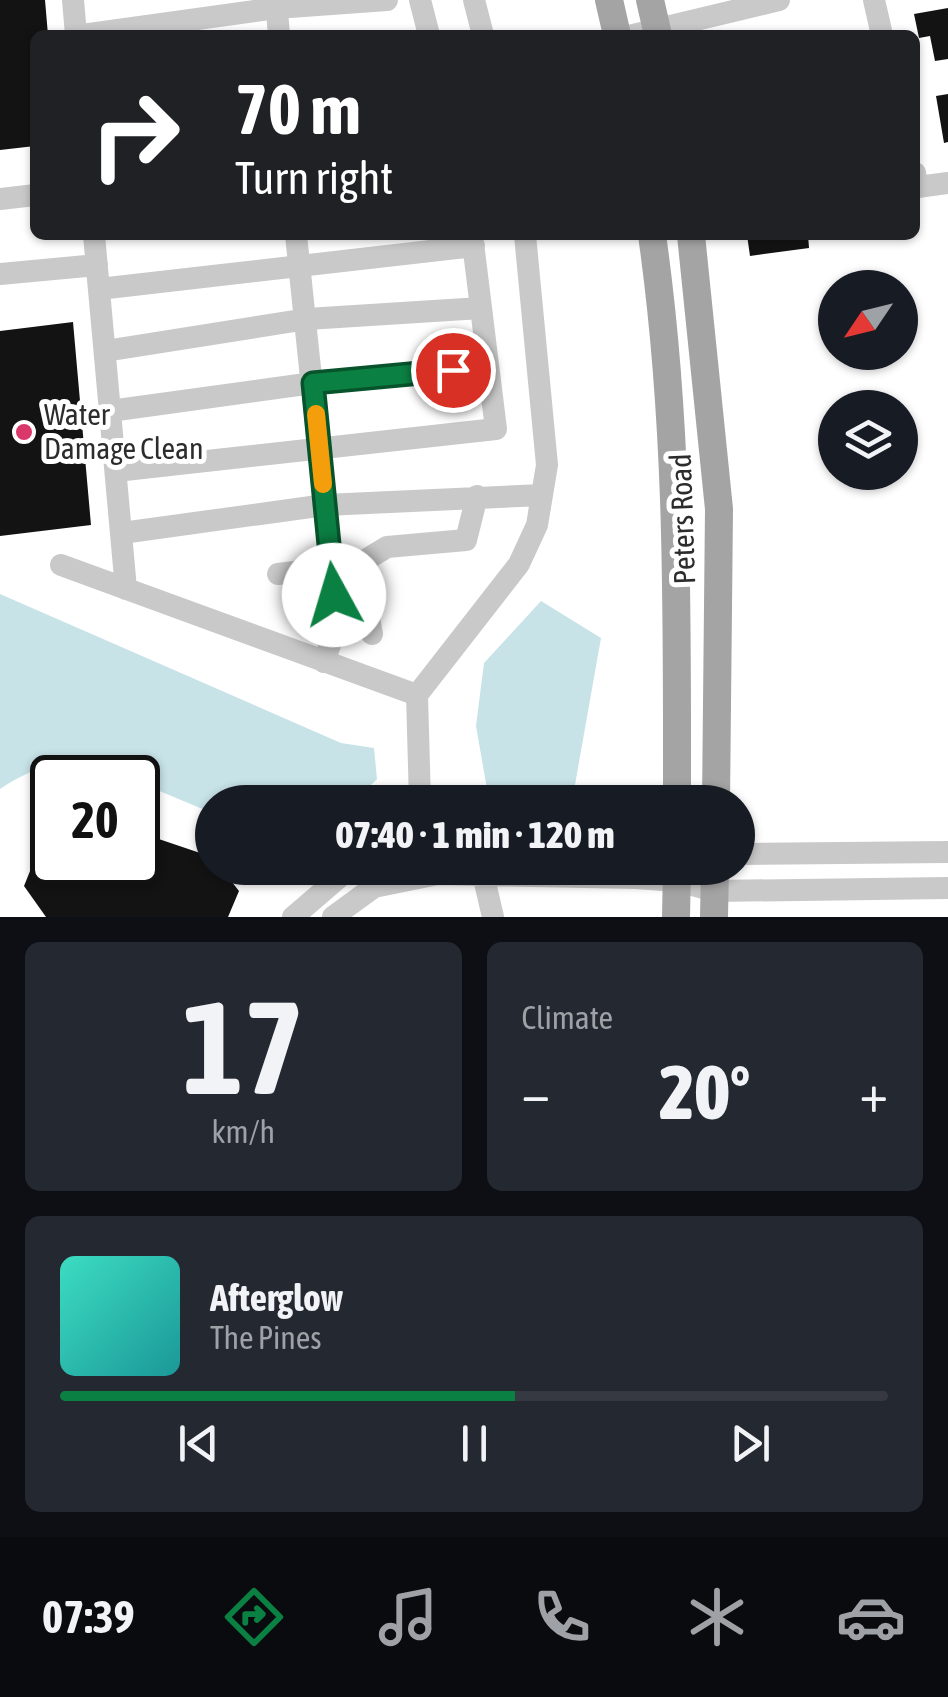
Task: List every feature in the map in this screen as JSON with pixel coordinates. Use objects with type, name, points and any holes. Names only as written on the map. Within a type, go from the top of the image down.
[{"type":"main road","points":[[608,0],[616,30]]},
{"type":"main road","points":[[649,30],[650,0]]},
{"type":"main road","name":"Peters Road","points":[[653,240],[666,331],[677,501],[677,785]]},
{"type":"main road","name":"Peters Road","points":[[692,240],[704,320],[719,509],[716,785]]},
{"type":"main road","points":[[676,917],[677,885]]},
{"type":"street","points":[[73,0],[78,30]]},
{"type":"street","points":[[111,30],[276,4],[387,0]]},
{"type":"street","points":[[420,0],[428,30]]},
{"type":"street","points":[[474,0],[482,30]]},
{"type":"street","points":[[661,30],[779,0]]},
{"type":"street","points":[[874,0],[881,30]]},
{"type":"street","points":[[276,4],[279,30]]},
{"type":"street","points":[[920,180],[948,183]]},
{"type":"street","points":[[0,200],[30,197]]},
{"type":"street","points":[[94,240],[126,589]]},
{"type":"street","points":[[296,240],[336,625],[324,662]]},
{"type":"street","points":[[0,274],[98,277],[298,266],[473,240],[496,429],[116,471]]},
{"type":"street","points":[[420,785],[417,696],[519,564],[537,525],[548,465],[526,240]]},
{"type":"street","points":[[105,351],[306,319],[481,308]]},
{"type":"street","points":[[110,411],[313,383],[488,367]]},
{"type":"street","points":[[122,533],[325,504],[542,495]]},
{"type":"street","points":[[278,574],[359,564],[387,546],[466,540],[477,496]]},
{"type":"street","points":[[359,564],[372,634]]},
{"type":"street","points":[[61,566],[417,696]]},
{"type":"street","points":[[755,854],[948,852]]},
{"type":"street","points":[[293,917],[330,885]]},
{"type":"street","points":[[333,917],[381,885]]},
{"type":"street","points":[[492,917],[493,885]]},
{"type":"street","points":[[714,892],[948,888]]},
{"type":"water","points":[[0,594],[341,743],[374,748],[377,779],[370,785],[195,785],[195,806],[160,791],[160,755],[30,755],[30,773],[0,789]]},
{"type":"water","points":[[541,601],[601,638],[575,785],[486,785],[476,726],[484,663]]},
{"type":"building","points":[[0,0],[45,0],[48,30],[30,30],[30,147],[0,150]]},
{"type":"building","points":[[948,8],[948,59],[935,61],[930,36],[920,38],[914,14]]},
{"type":"building","points":[[948,94],[948,142],[944,143],[936,96]]},
{"type":"building","points":[[748,240],[808,240],[809,248],[750,256]]},
{"type":"building","points":[[73,322],[91,525],[0,536],[0,331]]},
{"type":"building","points":[[160,839],[195,851],[195,885],[234,885],[239,891],[228,917],[46,917],[24,886],[30,871],[30,885],[160,885]]},
{"type":"slow traffic","points":[[316,414],[323,484]]},
{"type":"place","name":"Water Damage Clean","points":[[24,432]]},
{"type":"route","points":[[334,595],[313,383],[453,370]]}]
